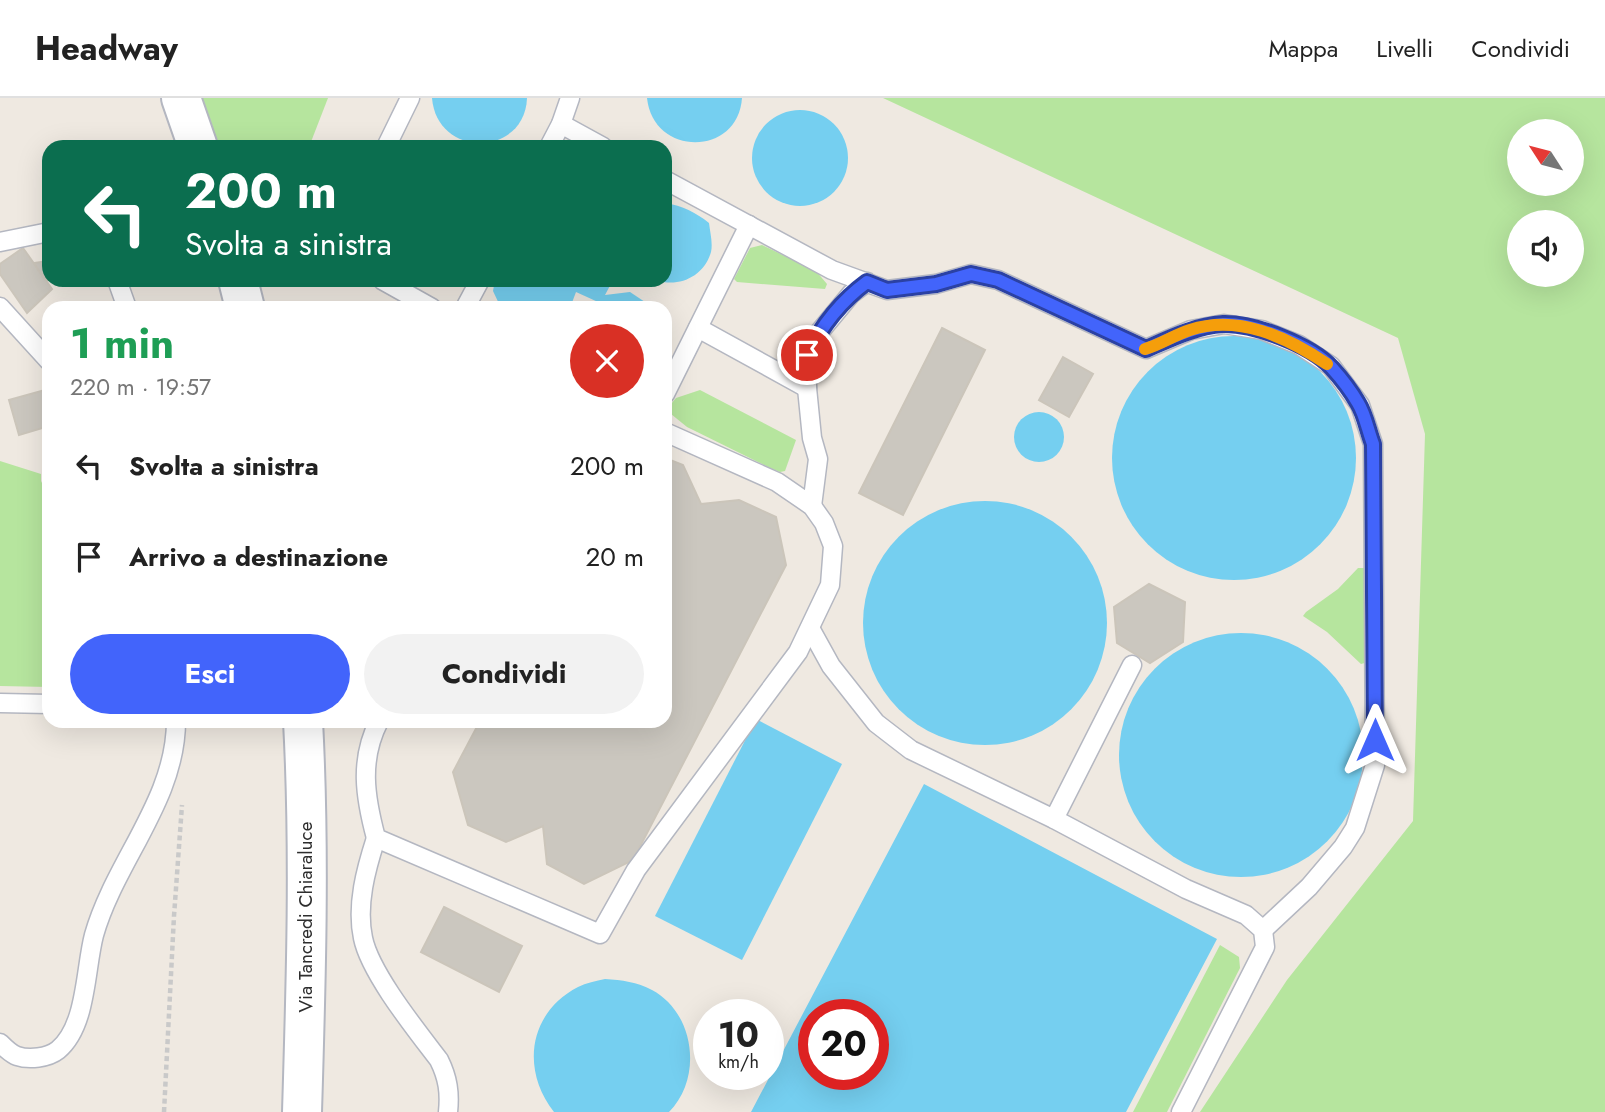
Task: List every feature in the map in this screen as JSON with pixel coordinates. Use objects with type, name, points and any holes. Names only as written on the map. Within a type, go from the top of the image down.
[{"type":"street","points":[[180,98],[195,140]]},
{"type":"street","name":"Via Tancredi Chiaraluce","points":[[302,1112],[306,857],[303,728]]},
{"type":"lane","points":[[389,140],[410,98]]},
{"type":"lane","points":[[553,140],[570,98]]},
{"type":"lane","points":[[561,124],[590,140]]},
{"type":"lane","points":[[672,184],[832,270],[887,290],[936,284],[971,274],[998,280],[1146,349],[1191,330],[1224,324],[1262,330],[1299,345],[1331,366],[1360,405],[1373,444],[1375,765],[1355,828],[1343,847],[1309,887],[1263,930]]},
{"type":"lane","points":[[672,380],[749,225]]},
{"type":"lane","points":[[0,243],[42,234]]},
{"type":"lane","points":[[812,506],[818,459],[812,438],[807,355],[817,335],[851,294],[867,282]]},
{"type":"lane","points":[[394,287],[420,301]]},
{"type":"lane","points":[[0,307],[42,353]]},
{"type":"lane","points":[[698,328],[807,388]]},
{"type":"lane","points":[[376,838],[600,934],[636,870],[798,652],[830,585],[833,546],[824,523],[812,506],[776,482],[672,435]]},
{"type":"lane","points":[[810,628],[831,666],[876,723],[911,750],[1054,819],[1186,889],[1247,915],[1263,930],[1265,947],[1181,1112]]},
{"type":"lane","points":[[1054,819],[1132,664]]},
{"type":"lane","points":[[0,703],[42,704]]},
{"type":"lane","points":[[0,1043],[16,1056],[42,1058],[57,1051],[74,1031],[94,934],[117,877],[147,825],[167,770],[176,728]]},
{"type":"lane","points":[[375,728],[369,740],[366,804],[376,838],[362,897],[363,938],[386,985],[446,1073],[449,1090],[448,1112]]},
{"type":"path","points":[[164,1112],[183,797]]},
{"type":"green space","points":[[195,98],[328,98],[312,140],[210,140]]},
{"type":"green space","points":[[883,98],[1605,98],[1605,1112],[1200,1112],[1287,980],[1413,821],[1425,434],[1398,338]]},
{"type":"green space","points":[[762,245],[816,271],[827,284],[825,289],[737,282],[734,279],[750,248]]},
{"type":"green space","points":[[700,390],[796,440],[785,471],[770,468],[687,427],[672,415],[672,403],[676,398]]},
{"type":"green space","points":[[0,461],[41,474],[42,687],[0,686]]},
{"type":"green space","points":[[1358,568],[1364,568],[1366,572],[1368,662],[1361,664],[1327,632],[1303,616],[1338,589]]},
{"type":"green space","points":[[1220,945],[1239,957],[1240,968],[1167,1112],[1133,1112]]},
{"type":"water","points":[[432,98],[527,98],[523,117],[512,131],[497,140],[464,140],[449,132],[437,118]]},
{"type":"water","points":[[647,98],[742,98],[737,117],[726,131],[712,139],[695,142],[679,139],[664,131],[653,117]]},
{"type":"water","points":[[800,110],[818,114],[834,124],[844,140],[848,158],[844,176],[834,192],[818,202],[800,206],[782,202],[766,192],[756,176],[752,158],[756,140],[766,124],[782,114]]},
{"type":"water","points":[[672,205],[689,210],[709,223],[712,245],[708,261],[703,268],[689,278],[673,283]]},
{"type":"water","points":[[494,287],[609,287],[605,295],[630,292],[644,301],[596,301],[576,292],[573,301],[498,301]]},
{"type":"water","points":[[1246,336],[1292,350],[1320,372],[1336,390],[1347,411],[1354,434],[1354,482],[1347,505],[1336,526],[1320,544],[1302,560],[1281,571],[1246,580],[1222,580],[1187,571],[1166,560],[1132,526],[1121,505],[1114,482],[1112,446],[1121,411],[1132,390],[1166,356],[1187,345],[1210,338]]},
{"type":"water","points":[[1039,412],[1057,419],[1064,437],[1057,455],[1039,462],[1021,455],[1014,437],[1021,419]]},
{"type":"water","points":[[985,501],[1009,503],[1032,510],[1043,515],[1071,537],[1093,565],[1098,576],[1105,599],[1105,647],[1098,670],[1093,681],[1071,709],[1043,731],[1032,736],[1009,743],[985,745],[961,743],[938,736],[927,731],[899,709],[877,681],[872,670],[865,647],[863,623],[865,599],[872,576],[877,565],[899,537],[927,515],[938,510],[961,503]]},
{"type":"water","points":[[1253,633],[1299,647],[1327,669],[1343,687],[1354,708],[1361,731],[1361,779],[1354,802],[1343,823],[1327,841],[1309,857],[1288,868],[1253,877],[1229,877],[1194,868],[1173,857],[1139,823],[1128,802],[1121,779],[1119,743],[1128,708],[1139,687],[1173,653],[1194,642],[1217,635]]},
{"type":"water","points":[[756,719],[842,764],[742,960],[655,916]]},
{"type":"water","points":[[924,784],[1217,939],[1126,1112],[751,1112],[763,1090],[784,1090],[784,1049],[798,1023],[798,1090],[889,1090],[889,999],[811,999]]},
{"type":"water","points":[[605,979],[629,982],[652,990],[666,1000],[678,1014],[689,1047],[690,1065],[680,1098],[669,1112],[554,1112],[544,1096],[534,1061],[540,1027],[561,998],[581,986]]},
{"type":"building","points":[[23,248],[42,275],[42,287],[52,289],[27,313],[0,274],[0,264]]},
{"type":"building","points":[[42,262],[42,275],[34,263]]},
{"type":"building","points":[[942,328],[985,350],[903,515],[859,493]]},
{"type":"building","points":[[1063,357],[1093,374],[1069,417],[1039,400]]},
{"type":"building","points":[[42,391],[42,428],[19,435],[9,400]]},
{"type":"building","points":[[672,461],[683,465],[701,504],[739,500],[776,517],[786,565],[633,860],[584,884],[547,864],[543,826],[506,842],[468,825],[453,772],[476,728],[672,728]]},
{"type":"building","points":[[1149,584],[1185,602],[1183,642],[1150,663],[1117,643],[1114,607]]},
{"type":"building","points":[[444,907],[522,946],[499,992],[421,952]]},
{"type":"slow traffic","points":[[1145,349],[1191,330],[1224,324],[1262,330],[1299,345],[1327,364]]},
{"type":"route","points":[[807,355],[817,335],[851,294],[867,282],[887,290],[936,284],[971,274],[998,280],[1146,349],[1191,330],[1224,324],[1262,330],[1299,345],[1331,366],[1360,405],[1373,444],[1375,740]]}]
